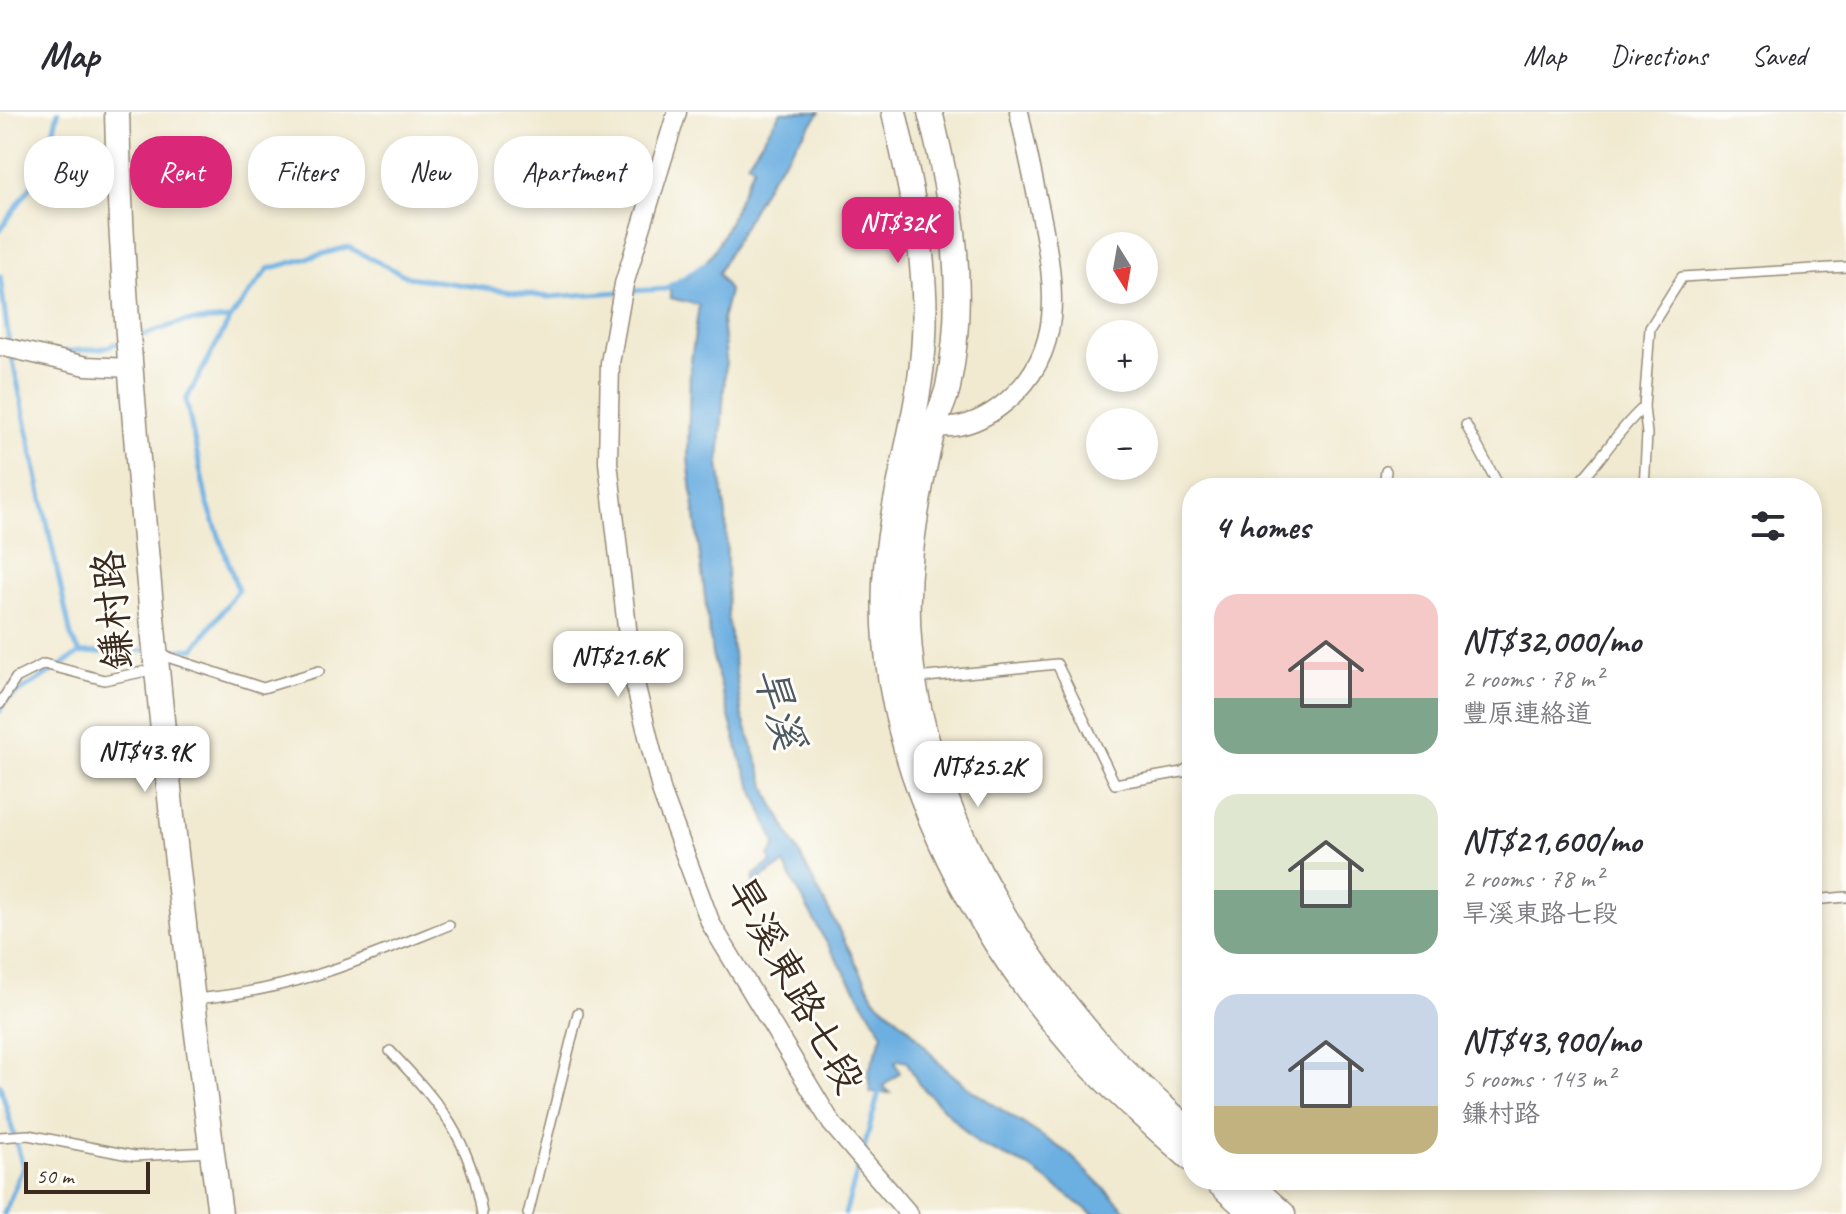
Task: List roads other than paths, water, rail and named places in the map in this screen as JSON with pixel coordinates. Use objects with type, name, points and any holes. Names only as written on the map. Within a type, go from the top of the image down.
[{"type":"street","name":"鎌村路","points":[[117,112],[130,368],[155,661],[176,866],[220,1214]]},
{"type":"street","name":"旱溪東路七段","points":[[677,112],[624,284],[610,363],[608,462],[632,671],[662,793],[711,924],[832,1124],[909,1214]]},
{"type":"street","points":[[894,112],[919,228],[922,262],[923,423],[908,620],[913,678],[938,771],[964,838],[997,902],[1038,967],[1097,1042],[1182,1123]]},
{"type":"street","points":[[930,112],[952,217],[958,301],[948,386],[923,423],[887,554],[885,621],[896,711],[922,795],[968,892],[1030,992],[1096,1071],[1182,1151]]},
{"type":"street","points":[[923,423],[970,424],[1003,405],[1026,382],[1041,360],[1050,334],[1054,310],[1052,277],[1019,112]]},
{"type":"street","points":[[0,346],[86,366],[130,368]]},
{"type":"street","points":[[1226,1190],[1253,1214]]},
{"type":"street","points":[[1256,1190],[1283,1214]]},
{"type":"lane","points":[[1645,478],[1647,434],[1644,407],[1650,328],[1682,277],[1703,273],[1846,267]]},
{"type":"lane","points":[[1584,478],[1629,420],[1644,407]]},
{"type":"lane","points":[[1466,425],[1495,478]]},
{"type":"lane","points":[[1385,478],[1386,471]]},
{"type":"lane","points":[[0,704],[16,678],[44,664],[104,680],[155,661],[263,688],[319,671]]},
{"type":"lane","points":[[913,678],[1057,664],[1115,784],[1182,772]]},
{"type":"lane","points":[[1822,899],[1846,897]]},
{"type":"lane","points":[[194,999],[251,994],[323,975],[449,925]]},
{"type":"lane","points":[[528,1214],[578,1013]]},
{"type":"lane","points":[[390,1051],[439,1103],[464,1149],[482,1214]]},
{"type":"lane","points":[[0,1137],[28,1135],[134,1156],[211,1151]]},
{"type":"water","points":[[781,112],[820,112],[769,180],[718,273],[729,291],[722,320],[726,359],[719,464],[726,515],[728,619],[742,716],[770,798],[875,999],[909,1028],[940,1064],[970,1089],[1068,1153],[1130,1214],[1093,1214],[1029,1167],[978,1144],[918,1083],[907,1062],[899,1060],[895,1063],[900,1073],[883,1086],[890,1093],[870,1092],[868,1073],[883,1034],[822,935],[784,864],[753,883],[754,875],[771,862],[769,856],[775,847],[741,760],[712,654],[688,459],[690,368],[699,305],[670,298],[670,284],[700,268],[712,254],[754,166],[747,163]]},
{"type":"waterway","points":[[0,230],[45,166],[58,112]]},
{"type":"waterway","points":[[164,650],[194,649],[238,590],[207,502],[186,400],[230,319],[268,269],[348,247],[408,277],[548,297],[619,292]]},
{"type":"waterway","points":[[629,291],[666,289],[707,263]]},
{"type":"waterway","points":[[0,276],[9,343]]},
{"type":"waterway","points":[[135,338],[182,322],[230,319]]},
{"type":"waterway","points":[[61,352],[103,348],[121,342]]},
{"type":"waterway","points":[[11,352],[71,636],[80,653]]},
{"type":"waterway","points":[[0,711],[4,702],[80,653],[150,650]]},
{"type":"waterway","points":[[0,1085],[23,1167],[4,1214]]},
{"type":"waterway","points":[[863,1152],[880,1088]]},
{"type":"waterway","points":[[845,1214],[859,1165]]},
{"type":"water label","name":"旱溪","points":[[779,708]]}]
